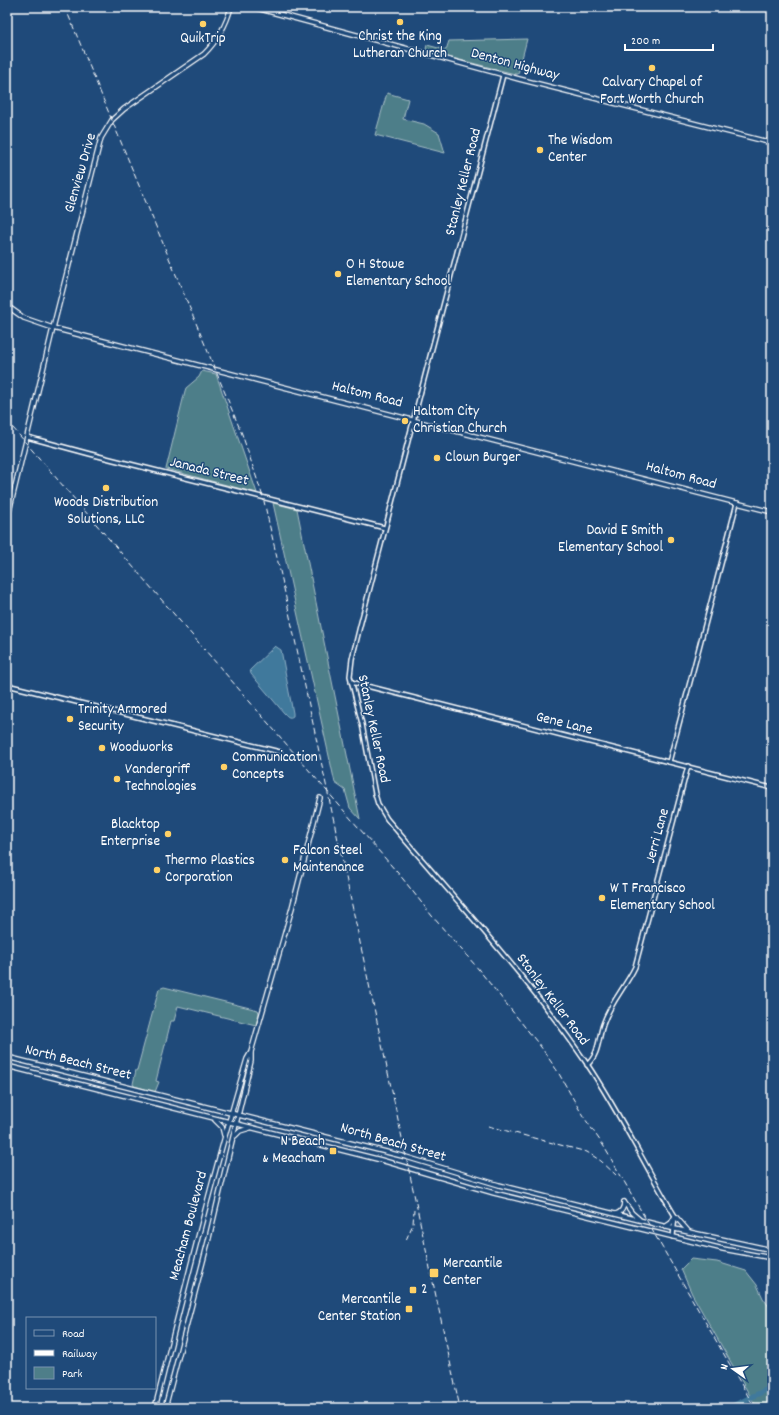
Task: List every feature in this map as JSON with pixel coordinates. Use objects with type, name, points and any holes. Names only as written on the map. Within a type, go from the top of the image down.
[{"type":"main road","name":"Glenview Drive","points":[[7,520],[98,147],[112,120],[124,109],[204,54],[212,46],[223,30],[231,7]]},
{"type":"main road","name":"Denton Highway","points":[[253,7],[503,75],[772,144]]},
{"type":"main road","name":"Haltom Road","points":[[7,306],[24,318],[53,328],[772,512]]},
{"type":"main road","name":"Meacham Boulevard","points":[[155,1408],[228,1122],[247,1059],[251,1052],[292,908],[320,798]]},
{"type":"main road","name":"Meacham Boulevard","points":[[165,1408],[237,1124],[251,1061],[251,1052]]},
{"type":"main road","name":"North Beach Street","points":[[7,1057],[406,1157],[486,1182],[545,1197],[690,1233],[772,1250]]},
{"type":"main road","name":"North Beach Street","points":[[7,1066],[388,1162],[484,1190],[543,1205],[723,1249],[772,1258]]},
{"type":"main road","points":[[156,1104],[158,1095]]},
{"type":"main road","points":[[211,1118],[220,1124],[225,1137]]},
{"type":"main road","points":[[233,1139],[240,1131],[251,1128]]},
{"type":"main road","points":[[300,1140],[302,1131]]},
{"type":"main road","points":[[322,1145],[325,1136]]},
{"type":"main road","points":[[484,1190],[486,1182]]},
{"type":"main road","points":[[543,1205],[545,1197]]},
{"type":"main road","points":[[616,1214],[620,1213],[622,1210],[624,1202],[632,1213],[640,1220]]},
{"type":"main road","points":[[665,1227],[671,1223],[675,1216],[690,1233]]},
{"type":"main road","points":[[182,1301],[192,1304]]},
{"type":"street","name":"Stanley Keller Road","points":[[503,75],[352,659],[350,672],[351,682],[362,724],[375,794],[381,810],[387,819],[514,965],[557,1021],[609,1098],[675,1216],[675,1229],[673,1237]]},
{"type":"street","name":"Janada Street","points":[[27,437],[385,528]]},
{"type":"street","points":[[669,762],[737,503]]},
{"type":"street","name":"Gene Lane","points":[[351,682],[772,788]]},
{"type":"street","points":[[7,685],[280,752]]},
{"type":"street","name":"Jerri Lane","points":[[587,1065],[593,1060],[600,1032],[606,1016],[630,980],[635,968],[688,766]]},
{"type":"green space","points":[[527,39],[518,74],[429,52],[426,49],[427,45],[446,50],[449,41]]},
{"type":"green space","points":[[387,93],[408,99],[403,119],[424,124],[439,133],[445,153],[375,135]]},
{"type":"green space","points":[[202,371],[216,374],[257,493],[166,469],[186,388],[199,377]]},
{"type":"green space","points":[[273,503],[297,509],[360,819],[350,808],[345,790],[335,783]]},
{"type":"green space","points":[[164,987],[258,1010],[259,1013],[256,1025],[178,1006],[174,1021],[171,1021],[156,1081],[159,1082],[155,1092],[134,1086],[133,1084],[159,989]]},
{"type":"green space","points":[[691,1259],[717,1262],[746,1271],[757,1285],[763,1298],[772,1311],[772,1349],[768,1361],[772,1365],[772,1408],[757,1408],[692,1294],[681,1269]]},
{"type":"water","points":[[275,646],[281,650],[293,713],[293,716],[290,717],[284,713],[251,674],[250,670]]},
{"type":"waterway","points":[[729,1408],[766,1390],[772,1389]]},
{"type":"railway","points":[[65,7],[242,434],[263,497],[460,1408]]},
{"type":"railway","points":[[7,421],[403,879],[541,1047],[558,1072],[583,1116],[603,1145],[755,1408]]},
{"type":"railway","points":[[488,1126],[587,1152],[601,1161],[616,1175]]},
{"type":"railway","points":[[406,1240],[413,1224],[414,1210]]},
{"type":"place","name":"Christ the King Lutheran Church","points":[[400,22]]},
{"type":"place","name":"QuikTrip","points":[[203,24]]},
{"type":"place","name":"Calvary Chapel of Fort Worth Church","points":[[652,68]]},
{"type":"place","name":"The Wisdom Center","points":[[540,150]]},
{"type":"place","name":"O H Stowe Elementary School","points":[[338,274]]},
{"type":"place","name":"Haltom City Christian Church","points":[[405,421]]},
{"type":"place","name":"Clown Burger","points":[[437,458]]},
{"type":"place","name":"Woods Distribution Solutions, LLC","points":[[106,488]]},
{"type":"place","name":"David E Smith Elementary School","points":[[671,540]]},
{"type":"place","name":"Trinity Armored Security","points":[[70,719]]},
{"type":"place","name":"Woodworks","points":[[102,748]]},
{"type":"place","name":"Communication Concepts","points":[[224,767]]},
{"type":"place","name":"Vandergriff Technologies","points":[[117,779]]},
{"type":"place","name":"Blacktop Enterprise","points":[[168,834]]},
{"type":"place","name":"Falcon Steel Maintenance","points":[[285,860]]},
{"type":"place","name":"Thermo Plastics Corporation","points":[[157,870]]},
{"type":"place","name":"W T Francisco Elementary School","points":[[602,898]]},
{"type":"place","name":"N Beach & Meacham","points":[[333,1151]]},
{"type":"place","name":"Mercantile Center","points":[[434,1273]]},
{"type":"place","name":"2","points":[[413,1290]]},
{"type":"place","name":"Mercantile Center Station","points":[[409,1309]]}]
